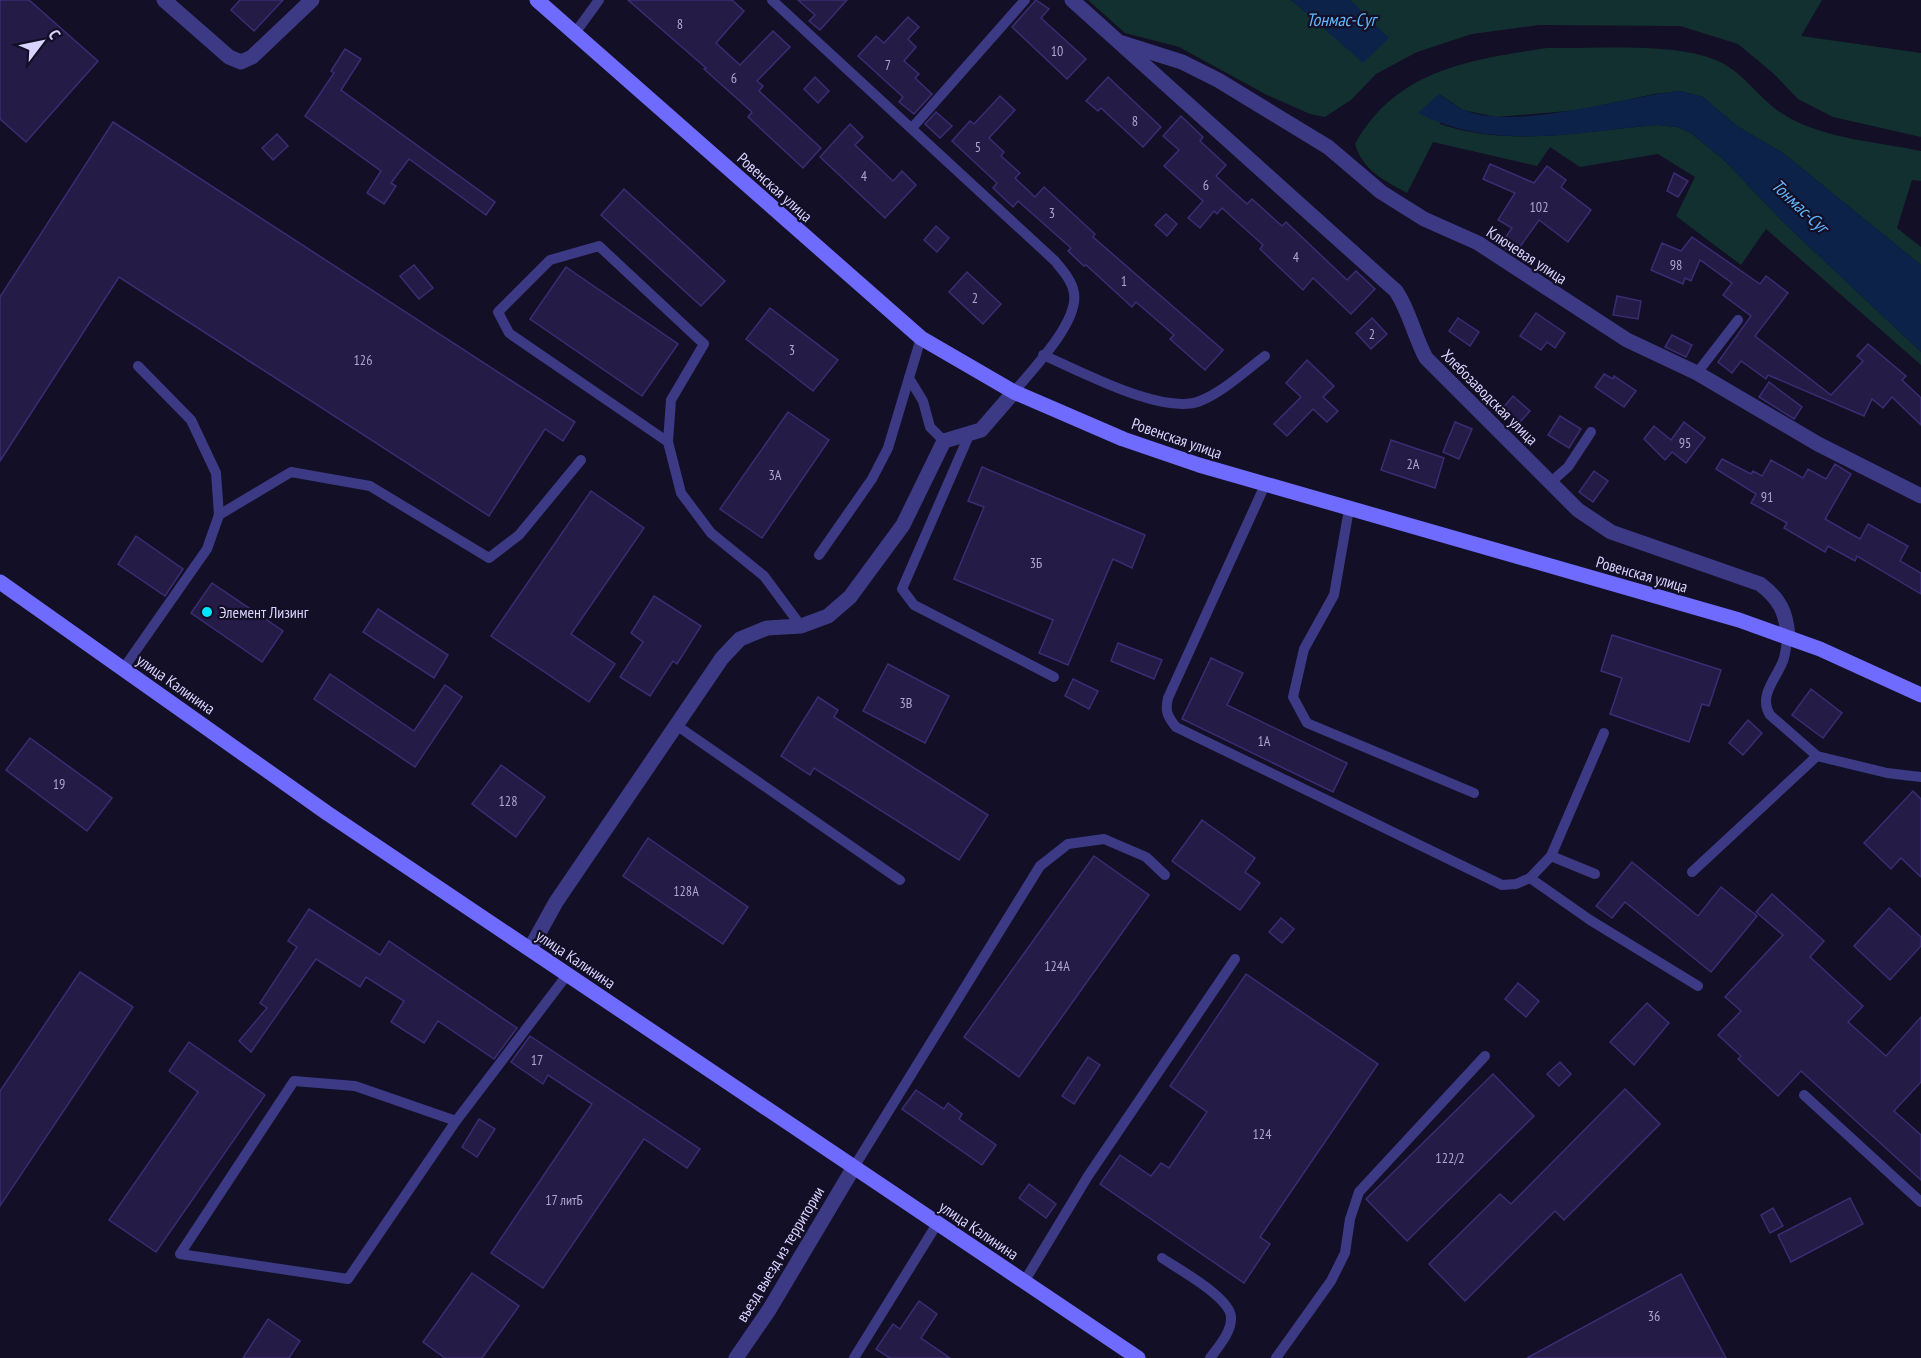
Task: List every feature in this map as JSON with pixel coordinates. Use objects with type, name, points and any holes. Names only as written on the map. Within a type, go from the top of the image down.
[{"type":"main road","name":"Ровенская улица","points":[[537,0],[921,338],[1014,392],[1123,439],[1265,485],[1788,636],[1921,695]]},
{"type":"main road","name":"улица Калинина","points":[[0,582],[327,813],[1138,1358]]},
{"type":"street","points":[[164,0],[229,57],[241,62],[252,57],[312,0]]},
{"type":"street","name":"Хлебозаводская улица","points":[[1071,0],[1395,291],[1406,305],[1417,342],[1426,358],[1578,510],[1611,532],[1749,578],[1760,584],[1770,592],[1785,611],[1788,636]]},
{"type":"street","name":"Ключевая улица","points":[[1116,41],[1182,62],[1218,80],[1328,147],[1381,192],[1424,219],[1478,243],[1627,340],[1697,373],[1818,444],[1921,496]]},
{"type":"street","points":[[530,949],[556,902],[722,658],[740,639],[767,628],[801,626],[828,616],[850,597],[903,525],[944,441],[981,430],[1014,392]]},
{"type":"street","name":"въезд выезд из территории","points":[[736,1358],[769,1310],[854,1167]]},
{"type":"lane","points":[[575,33],[599,0]]},
{"type":"lane","points":[[772,0],[1055,261],[1070,282],[1074,294],[1069,320],[1014,392]]},
{"type":"lane","points":[[912,128],[1025,0]]},
{"type":"lane","points":[[668,442],[509,333],[498,312],[550,260],[599,246],[704,344],[671,400],[668,442],[681,493],[711,533],[764,576],[801,626]]},
{"type":"lane","points":[[1697,373],[1738,320]]},
{"type":"lane","points":[[819,555],[878,468],[888,448],[921,338]]},
{"type":"lane","points":[[1043,355],[1147,399],[1173,405],[1199,402],[1265,356]]},
{"type":"lane","points":[[123,669],[207,549],[219,515],[216,472],[191,420],[138,366]]},
{"type":"lane","points":[[909,378],[923,401],[930,427],[944,441]]},
{"type":"lane","points":[[1551,482],[1568,467],[1591,432]]},
{"type":"lane","points":[[970,433],[902,590],[914,605],[1054,677]]},
{"type":"lane","points":[[219,515],[291,472],[370,486],[489,558],[519,535],[580,460]]},
{"type":"lane","points":[[1265,485],[1168,698],[1165,708],[1168,717],[1176,727],[1502,885],[1516,884],[1530,878],[1551,856],[1604,733]]},
{"type":"lane","points":[[1349,509],[1334,595],[1304,649],[1293,697],[1307,723],[1474,793]]},
{"type":"lane","points":[[1788,636],[1784,658],[1766,695],[1766,709],[1817,756],[1887,773],[1921,777]]},
{"type":"lane","points":[[676,725],[900,880]]},
{"type":"lane","points":[[1692,872],[1817,756]]},
{"type":"lane","points":[[854,1167],[1040,866],[1068,844],[1104,839],[1146,857],[1165,875]]},
{"type":"lane","points":[[1551,856],[1595,874]]},
{"type":"lane","points":[[1530,878],[1590,920],[1698,986]]},
{"type":"lane","points":[[1024,1282],[1088,1176],[1235,959]]},
{"type":"lane","points":[[456,1121],[355,1086],[294,1081],[180,1254],[348,1279],[456,1121],[567,975]]},
{"type":"lane","points":[[1276,1358],[1331,1281],[1345,1253],[1350,1219],[1359,1192],[1485,1056]]},
{"type":"lane","points":[[1804,1095],[1921,1202]]},
{"type":"lane","points":[[854,1358],[937,1224]]},
{"type":"lane","points":[[1162,1258],[1219,1297],[1228,1307],[1231,1317],[1229,1328],[1210,1358]]},
{"type":"green space","points":[[1088,0],[1291,0],[1302,9],[1360,11],[1350,0],[1822,0],[1801,36],[1921,53],[1921,137],[1833,117],[1798,99],[1774,74],[1738,44],[1680,26],[1539,25],[1472,34],[1417,52],[1376,74],[1351,100],[1325,117],[1310,114],[1267,95],[1179,47],[1125,33]]},
{"type":"green space","points":[[1610,47],[1698,54],[1726,65],[1778,111],[1803,124],[1835,135],[1921,151],[1921,181],[1912,180],[1897,228],[1921,247],[1921,265],[1783,153],[1737,126],[1703,97],[1680,91],[1654,94],[1579,110],[1496,117],[1463,110],[1439,94],[1440,124],[1467,131],[1494,135],[1548,136],[1657,125],[1677,127],[1691,133],[1725,161],[1784,223],[1921,352],[1921,365],[1766,229],[1741,265],[1676,216],[1695,177],[1658,154],[1580,167],[1550,147],[1537,166],[1433,142],[1407,193],[1375,174],[1363,161],[1355,144],[1372,119],[1392,99],[1414,84],[1438,72],[1463,64],[1547,48]]},
{"type":"water","name":"Тонмас-Суг","points":[[1291,0],[1350,0],[1389,38],[1363,63]]},
{"type":"water","name":"Тонмас-Суг","points":[[1680,91],[1703,97],[1737,126],[1783,153],[1921,265],[1921,352],[1784,223],[1725,161],[1691,133],[1677,127],[1657,125],[1566,135],[1506,136],[1447,125],[1418,113],[1439,94],[1462,109],[1483,115],[1509,117],[1569,111]]},
{"type":"building","points":[[0,0],[29,0],[98,61],[26,142],[0,119]]},
{"type":"building","points":[[240,0],[283,0],[254,31],[231,10]]},
{"type":"building","points":[[628,0],[732,0],[744,11],[716,43],[740,65],[773,31],[790,47],[757,81],[763,86],[759,91],[821,148],[803,168],[748,117],[752,112],[704,69],[706,68]]},
{"type":"building","points":[[798,0],[847,0],[820,30],[809,21],[815,15]]},
{"type":"building","points":[[1036,0],[1049,9],[1041,18],[1086,59],[1067,79],[1012,27]]},
{"type":"building","points":[[908,17],[919,27],[908,39],[916,47],[904,61],[919,74],[915,78],[932,94],[914,114],[899,102],[903,97],[858,56],[876,36],[884,43]]},
{"type":"building","points":[[345,49],[361,59],[341,90],[495,202],[486,215],[409,159],[391,183],[396,186],[384,204],[367,193],[381,171],[305,116],[334,73],[331,71]]},
{"type":"building","points":[[815,77],[829,91],[818,103],[804,89]]},
{"type":"building","points":[[1108,77],[1161,127],[1143,147],[1101,108],[1098,111],[1086,101]]},
{"type":"building","points":[[1000,96],[1015,110],[989,138],[1004,152],[1001,156],[1020,173],[1015,178],[1035,197],[1044,187],[1095,234],[1093,237],[1223,350],[1205,370],[1170,339],[1174,335],[1136,302],[1132,307],[1086,265],[1084,266],[1068,251],[1071,248],[1018,201],[1013,207],[993,188],[997,183],[952,141],[970,121],[974,124]]},
{"type":"building","points":[[936,112],[952,126],[940,138],[925,124]]},
{"type":"building","points":[[1181,116],[1203,137],[1200,141],[1226,165],[1216,176],[1247,204],[1252,199],[1282,226],[1286,222],[1347,280],[1356,271],[1375,289],[1351,314],[1313,278],[1303,290],[1260,249],[1263,245],[1222,208],[1217,214],[1214,211],[1200,228],[1188,218],[1203,201],[1164,166],[1179,150],[1163,136]]},
{"type":"building","points":[[113,122],[575,422],[563,441],[545,429],[489,516],[119,277],[0,461],[0,297]]},
{"type":"building","points":[[850,124],[863,137],[855,145],[893,181],[902,171],[916,185],[885,218],[820,157]]},
{"type":"building","points":[[277,134],[288,146],[273,160],[262,148]]},
{"type":"building","points":[[1490,164],[1534,183],[1547,166],[1566,180],[1561,187],[1591,210],[1568,242],[1539,220],[1514,255],[1500,245],[1512,228],[1498,220],[1515,193],[1483,179]]},
{"type":"building","points":[[1674,173],[1688,181],[1678,197],[1667,191]]},
{"type":"building","points":[[624,189],[725,281],[701,306],[601,215]]},
{"type":"building","points":[[1166,214],[1177,224],[1167,236],[1155,225]]},
{"type":"building","points":[[936,226],[949,238],[937,252],[924,240]]},
{"type":"building","points":[[1692,237],[1760,284],[1766,276],[1788,293],[1755,336],[1831,395],[1863,361],[1857,356],[1868,344],[1906,376],[1902,380],[1921,398],[1921,425],[1892,397],[1883,408],[1872,399],[1864,416],[1768,375],[1766,379],[1741,361],[1732,373],[1718,362],[1751,316],[1723,295],[1732,283],[1700,260],[1691,281],[1685,278],[1683,284],[1651,270],[1662,243],[1681,251]]},
{"type":"building","points":[[414,265],[433,288],[419,299],[400,276]]},
{"type":"building","points":[[566,267],[678,344],[642,396],[530,319]]},
{"type":"building","points":[[967,272],[1001,304],[983,324],[949,292]]},
{"type":"building","points":[[1617,296],[1641,301],[1638,319],[1613,315]]},
{"type":"building","points":[[770,308],[838,360],[813,391],[746,339]]},
{"type":"building","points":[[1536,313],[1565,333],[1555,348],[1547,342],[1541,350],[1520,336]]},
{"type":"building","points":[[1372,318],[1387,334],[1371,349],[1356,333]]},
{"type":"building","points":[[1458,318],[1479,332],[1470,346],[1449,331]]},
{"type":"building","points":[[1672,335],[1692,345],[1686,357],[1665,347]]},
{"type":"building","points":[[1307,360],[1334,386],[1323,397],[1338,411],[1327,422],[1313,409],[1287,436],[1274,424],[1301,397],[1286,383]]},
{"type":"building","points":[[1604,374],[1613,379],[1614,376],[1636,391],[1624,407],[1595,387]]},
{"type":"building","points":[[1769,382],[1802,407],[1794,419],[1759,397]]},
{"type":"building","points":[[1513,396],[1530,411],[1519,423],[1502,409]]},
{"type":"building","points":[[788,412],[829,440],[762,538],[720,509]]},
{"type":"building","points":[[1560,416],[1581,429],[1569,448],[1548,435]]},
{"type":"building","points":[[1455,422],[1472,429],[1459,459],[1443,452]]},
{"type":"building","points":[[1684,422],[1705,438],[1686,463],[1672,452],[1665,460],[1644,439],[1654,426],[1671,440]]},
{"type":"building","points":[[1391,440],[1444,458],[1435,488],[1381,470]]},
{"type":"building","points":[[1722,459],[1751,474],[1753,471],[1762,476],[1771,460],[1803,478],[1808,469],[1826,479],[1835,464],[1851,474],[1825,519],[1860,539],[1868,524],[1908,546],[1900,561],[1921,573],[1921,594],[1857,556],[1855,561],[1828,546],[1825,552],[1784,528],[1787,523],[1751,503],[1756,494],[1716,469]]},
{"type":"building","points":[[982,467],[1145,535],[1132,568],[1113,559],[1068,665],[1039,653],[1053,620],[954,579],[984,507],[968,501]]},
{"type":"building","points":[[1594,471],[1608,481],[1593,502],[1579,492]]},
{"type":"building","points":[[591,491],[644,528],[571,634],[615,664],[589,702],[491,636]]},
{"type":"building","points":[[136,536],[183,569],[165,596],[118,564]]},
{"type":"building","points":[[212,583],[283,631],[262,662],[191,613]]},
{"type":"building","points":[[654,596],[701,626],[677,664],[673,661],[650,696],[620,677],[643,642],[631,633]]},
{"type":"building","points":[[378,609],[448,655],[434,678],[363,632]]},
{"type":"building","points":[[1612,635],[1721,670],[1709,706],[1702,704],[1689,742],[1610,714],[1622,678],[1601,671]]},
{"type":"building","points":[[1118,643],[1162,660],[1154,679],[1111,661]]},
{"type":"building","points":[[1211,658],[1243,673],[1227,705],[1347,763],[1333,792],[1182,719]]},
{"type":"building","points":[[888,664],[949,696],[925,743],[863,711]]},
{"type":"building","points":[[330,674],[414,731],[445,685],[462,697],[415,767],[314,699]]},
{"type":"building","points":[[1073,679],[1098,691],[1089,709],[1065,696]]},
{"type":"building","points":[[1811,689],[1842,713],[1823,738],[1792,715]]},
{"type":"building","points":[[818,697],[838,710],[834,717],[988,815],[959,860],[814,768],[810,775],[781,756]]},
{"type":"building","points":[[1748,720],[1762,733],[1743,755],[1729,743]]},
{"type":"building","points":[[30,738],[112,798],[87,831],[6,770]]},
{"type":"building","points":[[501,765],[545,797],[516,837],[472,804]]},
{"type":"building","points":[[1913,791],[1921,799],[1921,877],[1901,858],[1891,869],[1864,843]]},
{"type":"building","points":[[1202,820],[1255,858],[1245,872],[1260,883],[1240,910],[1172,861]]},
{"type":"building","points":[[648,838],[748,907],[723,944],[623,876]]},
{"type":"building","points":[[1094,856],[1149,895],[1019,1077],[964,1037]]},
{"type":"building","points":[[1632,862],[1698,916],[1721,887],[1757,916],[1711,972],[1625,902],[1612,918],[1596,906]]},
{"type":"building","points":[[1772,894],[1824,941],[1810,957],[1863,1006],[1848,1022],[1886,1056],[1921,1017],[1921,1082],[1894,1111],[1921,1135],[1921,1180],[1801,1071],[1778,1096],[1738,1059],[1741,1056],[1718,1035],[1741,1011],[1725,997],[1783,935],[1756,912]]},
{"type":"building","points":[[1889,908],[1921,937],[1921,946],[1890,980],[1854,946]]},
{"type":"building","points":[[309,909],[380,955],[389,941],[517,1028],[494,1059],[438,1021],[424,1043],[391,1022],[404,1001],[366,977],[360,987],[316,959],[251,1052],[239,1041],[267,1008],[260,1003],[297,947],[288,941]]},
{"type":"building","points":[[1281,918],[1294,929],[1282,943],[1269,932]]},
{"type":"building","points":[[80,972],[133,1007],[0,1206],[0,1091]]},
{"type":"building","points":[[1246,974],[1378,1064],[1260,1237],[1270,1244],[1244,1283],[1100,1184],[1120,1155],[1151,1176],[1161,1163],[1169,1168],[1207,1112],[1170,1086]]},
{"type":"building","points":[[1518,983],[1539,1001],[1526,1017],[1505,999]]},
{"type":"building","points":[[1647,1003],[1669,1023],[1634,1065],[1610,1042]]},
{"type":"building","points":[[530,1036],[700,1149],[687,1168],[644,1139],[543,1288],[491,1253],[592,1104],[548,1075],[543,1084],[511,1062]]},
{"type":"building","points":[[189,1042],[265,1095],[156,1252],[109,1220],[198,1092],[169,1071]]},
{"type":"building","points":[[1088,1057],[1100,1065],[1074,1104],[1062,1096]]},
{"type":"building","points":[[1560,1062],[1571,1074],[1559,1086],[1547,1074]]},
{"type":"building","points":[[1493,1074],[1534,1116],[1407,1241],[1366,1199]]},
{"type":"building","points":[[1625,1089],[1660,1124],[1564,1220],[1555,1211],[1465,1301],[1429,1264],[1500,1194],[1511,1204]]},
{"type":"building","points":[[916,1090],[944,1109],[948,1103],[962,1114],[959,1119],[996,1145],[982,1165],[902,1109]]},
{"type":"building","points":[[479,1119],[495,1129],[477,1157],[462,1147]]},
{"type":"building","points":[[1029,1184],[1056,1204],[1046,1218],[1019,1198]]},
{"type":"building","points":[[1850,1198],[1863,1224],[1791,1262],[1778,1235]]},
{"type":"building","points":[[1773,1208],[1783,1226],[1770,1233],[1761,1215]]},
{"type":"building","points":[[472,1273],[519,1306],[482,1358],[445,1358],[423,1342]]},
{"type":"building","points":[[1681,1274],[1726,1358],[1527,1358]]},
{"type":"building","points":[[919,1301],[937,1314],[921,1338],[950,1358],[890,1358],[876,1349],[893,1324],[900,1329]]},
{"type":"building","points":[[268,1319],[300,1341],[289,1358],[243,1358]]},
{"type":"place","name":"Элемент Лизинг","points":[[207,612]]}]
